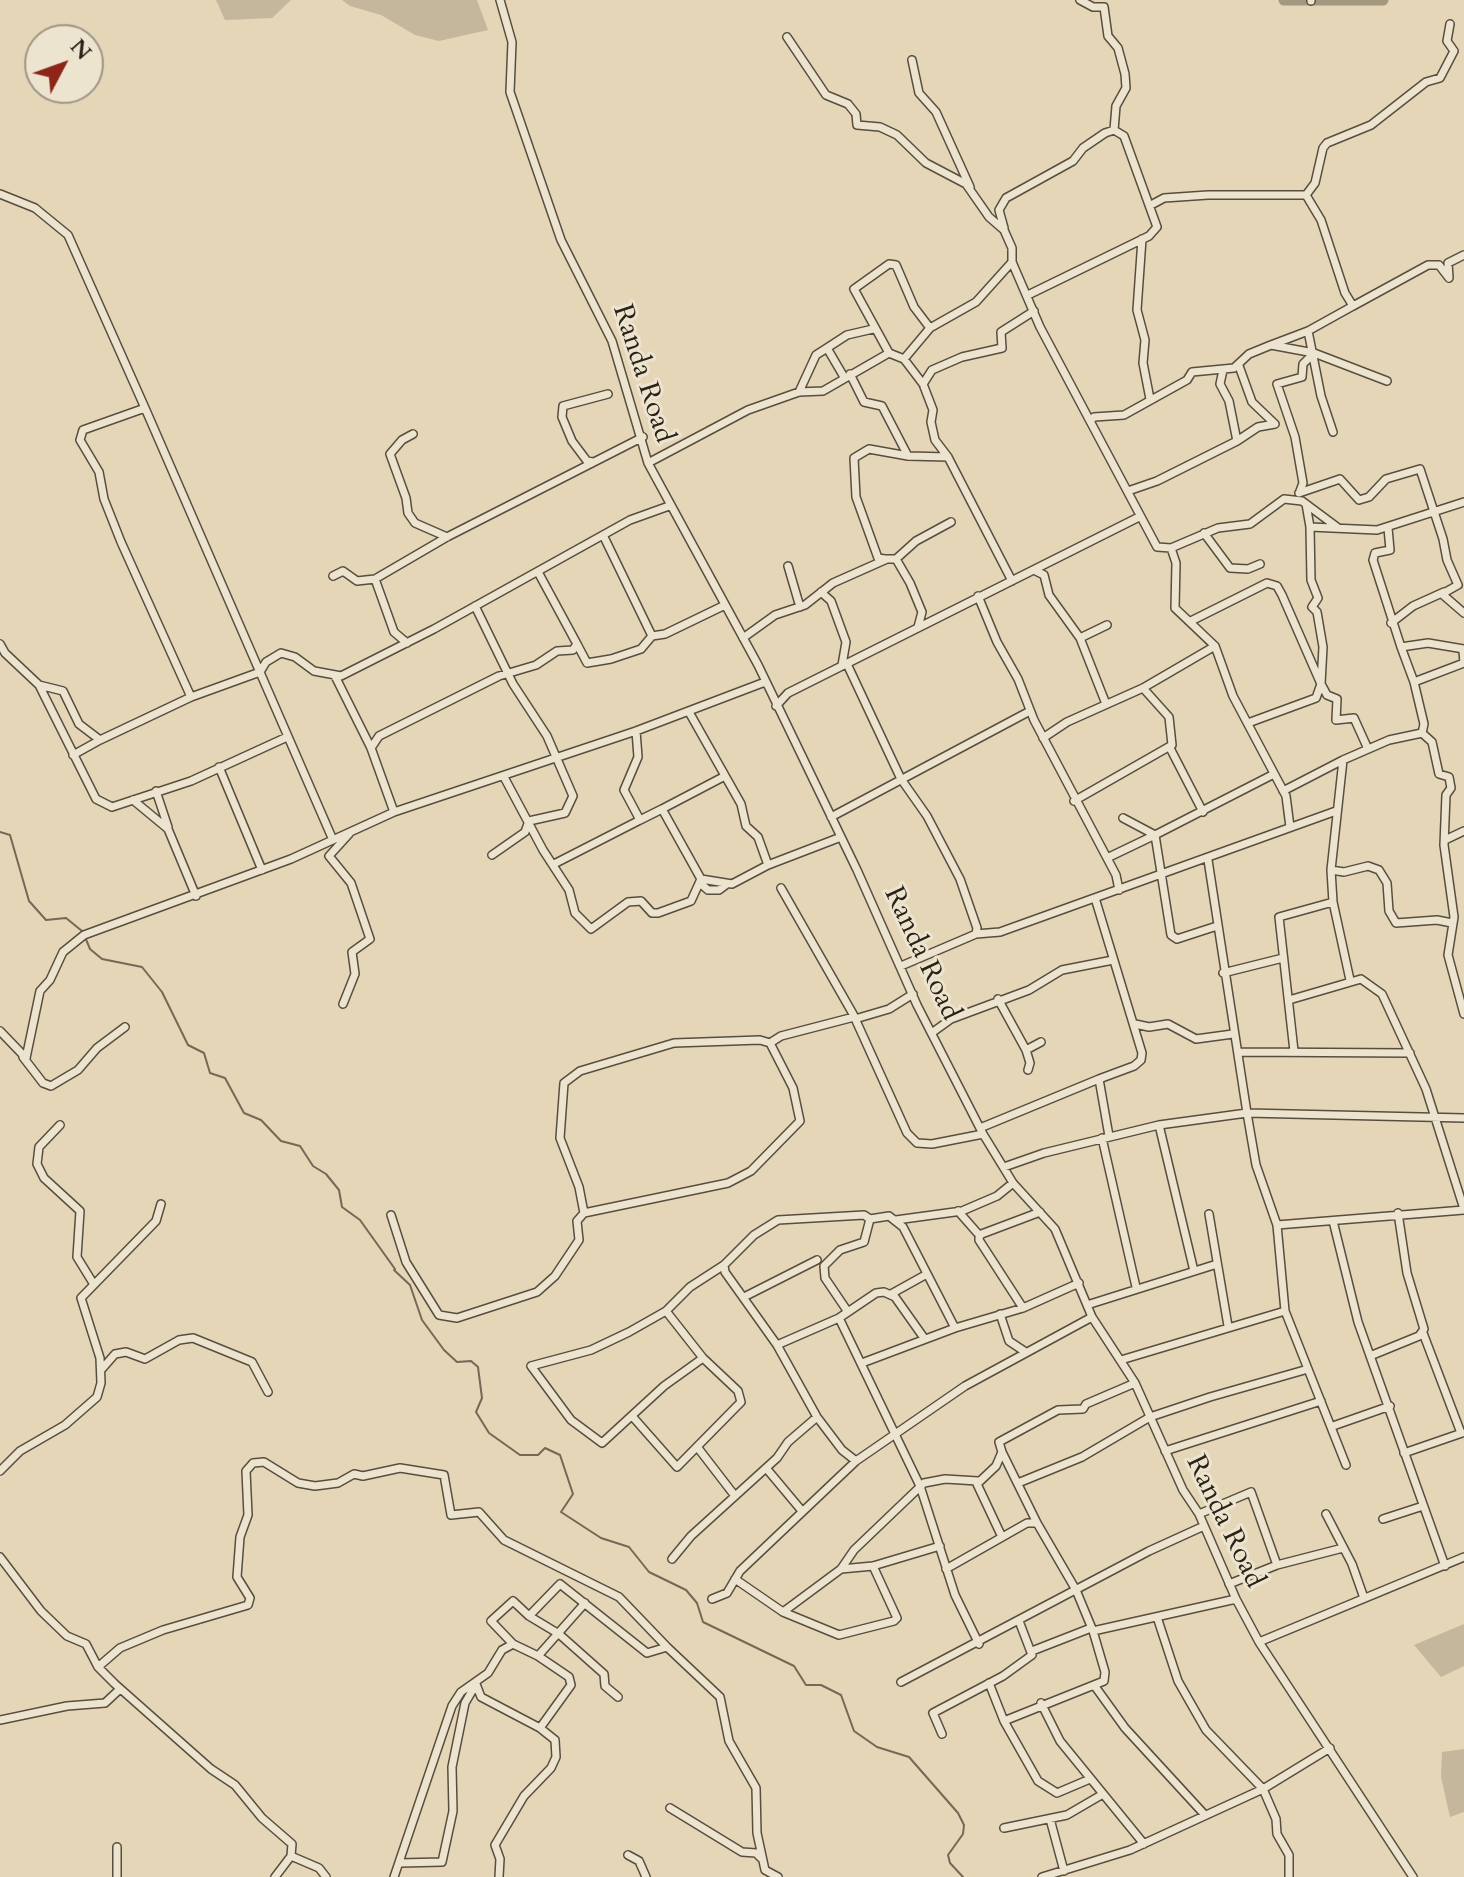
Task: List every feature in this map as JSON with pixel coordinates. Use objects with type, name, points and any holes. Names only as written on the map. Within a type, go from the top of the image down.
[{"type":"street","name":"Randa Road","points":[[500,0],[512,42],[510,92],[561,240],[612,341],[643,437],[648,463],[743,638],[982,1131],[1013,1183],[1061,1239],[1092,1317],[1135,1383],[1187,1498],[1199,1514],[1236,1599],[1259,1642],[1410,1876]]},
{"type":"street","points":[[1080,0],[1093,7],[1104,7],[1108,36],[1118,48],[1125,74],[1126,88],[1116,106],[1114,130]]},
{"type":"street","points":[[1306,195],[1315,183],[1327,143],[1371,125],[1426,82],[1440,78],[1454,51],[1447,41],[1450,24]]},
{"type":"street","points":[[787,37],[826,95],[848,104],[856,114],[857,125],[890,130],[926,163],[971,189]]},
{"type":"street","points":[[912,60],[919,93],[936,112],[971,189],[989,217],[1004,230]]},
{"type":"street","points":[[1028,295],[1142,239],[1157,227],[1124,136],[1114,130]]},
{"type":"street","points":[[1114,130],[1083,148],[1066,165],[1006,198],[999,210],[1012,248],[1012,262],[1034,311],[1157,547],[1171,548],[1204,533],[1250,524],[1279,502],[1340,479],[1359,500],[1369,497],[1386,479],[1420,469],[1458,585]]},
{"type":"street","points":[[0,194],[35,208],[68,235],[333,840]]},
{"type":"street","points":[[1151,205],[1164,198],[1208,195],[1306,195]]},
{"type":"street","points":[[1306,195],[1321,220],[1345,293],[1353,306]]},
{"type":"street","points":[[1142,239],[1137,310],[1145,340],[1143,363],[1150,399]]},
{"type":"street","points":[[1090,421],[1094,417],[1124,415],[1187,380],[1195,371],[1239,366],[1249,354],[1308,331],[1428,265],[1439,265],[1449,278],[1448,263],[1464,255]]},
{"type":"street","points":[[904,359],[930,328],[976,302],[1012,262]]},
{"type":"street","points":[[930,328],[914,307],[896,265],[889,264],[854,289],[873,329],[889,353],[904,359],[923,384],[933,410],[931,422],[935,440],[948,457],[1012,581]]},
{"type":"street","points":[[923,384],[932,370],[962,357],[1002,348],[1001,332],[1034,311]]},
{"type":"street","points":[[799,392],[816,355],[847,335],[873,329]]},
{"type":"street","points":[[1308,331],[1321,396],[1333,432]]},
{"type":"street","points":[[1271,345],[1314,353],[1387,381]]},
{"type":"street","points":[[827,348],[864,402],[882,406],[908,456]]},
{"type":"street","points":[[648,463],[748,410],[799,392],[823,391],[889,353]]},
{"type":"street","points":[[1297,495],[1303,483],[1295,437],[1277,384],[1302,377],[1303,364],[1314,353]]},
{"type":"street","points":[[1128,491],[1157,481],[1237,441],[1258,427],[1275,424],[1252,402],[1239,366]]},
{"type":"street","points":[[1223,370],[1220,384],[1229,401],[1237,441]]},
{"type":"street","points":[[595,462],[587,461],[572,441],[562,417],[563,406],[608,394]]},
{"type":"street","points":[[145,408],[83,430],[80,440],[99,472],[104,499],[121,542],[191,697]]},
{"type":"street","points":[[413,434],[402,440],[390,454],[406,498],[408,513],[415,523],[447,537]]},
{"type":"street","points":[[333,576],[343,571],[357,581],[375,579],[447,537],[643,437]]},
{"type":"street","points":[[891,559],[878,558],[856,497],[854,458],[869,449],[908,456],[948,457]]},
{"type":"street","points":[[1297,495],[1337,527]]},
{"type":"street","points":[[1310,527],[1388,528],[1464,502]]},
{"type":"street","points":[[1248,723],[1316,698],[1321,684],[1323,647],[1317,612],[1312,607],[1318,598],[1311,580],[1310,527],[1306,504]]},
{"type":"street","points":[[73,755],[191,697],[260,672],[266,662],[288,654],[314,671],[335,676],[407,643],[630,520],[669,506]]},
{"type":"street","points":[[776,706],[788,693],[1139,517]]},
{"type":"street","points":[[743,638],[775,615],[800,607],[821,592],[891,559],[951,522]]},
{"type":"street","points":[[1388,528],[1390,550],[1372,556],[1391,623],[1414,682],[1424,724],[1422,733]]},
{"type":"street","points":[[1204,533],[1230,568],[1248,569],[1260,564]]},
{"type":"street","points":[[604,537],[652,636]]},
{"type":"street","points":[[1171,548],[1176,563],[1175,608],[1215,646],[1233,696],[1283,791],[1290,827]]},
{"type":"street","points":[[891,559],[919,603],[922,612],[918,627]]},
{"type":"street","points":[[788,566],[800,607]]},
{"type":"street","points":[[1034,570],[1044,575],[1049,595],[1080,638],[1106,704]]},
{"type":"street","points":[[538,572],[587,663],[632,653],[652,636],[665,634],[723,606]]},
{"type":"street","points":[[375,579],[394,632],[407,643]]},
{"type":"street","points":[[1191,621],[1267,583],[1277,586],[1321,684],[1327,695],[1337,699],[1336,720],[1354,718],[1368,749]]},
{"type":"street","points":[[1458,585],[1442,594],[1464,613]]},
{"type":"street","points":[[1391,623],[1413,606],[1458,585]]},
{"type":"street","points":[[821,592],[831,601],[846,642],[845,665],[901,779],[927,816],[960,879],[977,928],[976,934]]},
{"type":"street","points":[[978,596],[1074,801],[1107,858],[1119,890]]},
{"type":"street","points":[[475,606],[573,796],[561,815],[529,821]]},
{"type":"street","points":[[1080,638],[1107,625]]},
{"type":"street","points":[[1401,647],[1428,643],[1464,650],[1464,663],[1414,682]]},
{"type":"street","points":[[0,644],[5,653],[39,685],[96,799],[117,808],[156,791],[191,781],[287,737]]},
{"type":"street","points":[[371,748],[379,736],[508,673],[536,665],[557,651],[573,650],[577,644]]},
{"type":"street","points":[[1043,738],[1067,722],[1143,688],[1215,646]]},
{"type":"street","points":[[335,676],[371,748],[394,812]]},
{"type":"street","points":[[125,1027],[97,1048],[78,1070],[51,1086],[43,1083],[23,1057],[26,1058],[40,991],[70,944],[113,924],[262,870],[394,812],[636,731],[765,682]]},
{"type":"street","points":[[39,685],[63,691],[79,724],[100,740]]},
{"type":"street","points":[[1143,688],[1169,717],[1170,748],[1203,812]]},
{"type":"street","points":[[831,817],[1030,711]]},
{"type":"street","points":[[689,712],[741,804],[746,826],[760,842],[768,865]]},
{"type":"street","points":[[636,731],[638,757],[624,790],[640,820]]},
{"type":"street","points":[[1283,791],[1368,749],[1422,733]]},
{"type":"street","points":[[1422,733],[1432,742],[1439,774],[1449,777],[1445,840],[1453,920],[1448,955],[1462,995],[1464,1014]]},
{"type":"street","points":[[1074,801],[1170,748]]},
{"type":"street","points":[[1343,760],[1331,870],[1333,902],[1350,980]]},
{"type":"street","points":[[219,767],[262,870]]},
{"type":"street","points":[[1107,858],[1274,774]]},
{"type":"street","points":[[554,864],[725,776]]},
{"type":"street","points":[[504,777],[543,850],[569,890],[575,913],[591,929],[615,908],[628,902],[644,902],[652,913],[687,903],[701,881]]},
{"type":"street","points":[[156,791],[196,896]]},
{"type":"street","points":[[133,800],[168,829]]},
{"type":"street","points":[[662,809],[701,881]]},
{"type":"street","points":[[901,966],[976,934],[1000,932],[1208,860],[1336,811]]},
{"type":"street","points":[[1123,818],[1155,835]]},
{"type":"street","points":[[492,855],[525,832],[529,821]]},
{"type":"street","points":[[1445,840],[1464,831]]},
{"type":"street","points":[[343,1004],[355,974],[352,952],[370,939],[351,883],[329,856],[350,832]]},
{"type":"street","points":[[1155,835],[1174,938],[1217,926]]},
{"type":"street","points":[[701,881],[727,884],[841,837]]},
{"type":"street","points":[[1208,860],[1223,973],[1256,1165],[1277,1225],[1285,1311],[1346,1465]]},
{"type":"street","points":[[1331,870],[1344,872],[1368,866],[1379,870],[1387,883],[1389,911],[1396,923],[1453,920],[1464,914]]},
{"type":"street","points":[[781,888],[854,1018],[907,1133],[917,1143],[932,1144],[982,1131],[1141,1060],[1135,1024],[1095,898]]},
{"type":"street","points":[[1294,1051],[1280,914],[1333,902]]},
{"type":"street","points":[[1223,973],[1283,958]]},
{"type":"street","points":[[933,1032],[951,1019],[1029,990],[1062,970],[1113,960]]},
{"type":"street","points":[[1277,1225],[1464,1210],[1435,1118],[1410,1053],[1382,994],[1369,982],[1350,980],[1333,990],[1289,1000]]},
{"type":"street","points":[[770,1043],[781,1036],[889,1009],[913,994]]},
{"type":"street","points":[[998,999],[1026,1050],[1030,1063],[1028,1070]]},
{"type":"street","points":[[1135,1024],[1149,1027],[1168,1024],[1196,1039],[1233,1034]]},
{"type":"street","points":[[0,1031],[26,1058]]},
{"type":"street","points":[[391,1215],[406,1262],[423,1294],[439,1315],[457,1318],[537,1292],[555,1276],[579,1240],[577,1221],[584,1213],[728,1183],[751,1171],[800,1121],[793,1088],[770,1043],[760,1040],[674,1043],[605,1061],[580,1071],[564,1083],[560,1138],[564,1157],[579,1187],[584,1213]]},
{"type":"street","points":[[1026,1050],[1041,1042]]},
{"type":"street","points":[[1238,1052],[1410,1053]]},
{"type":"street","points":[[1099,1079],[1105,1137],[1136,1287]]},
{"type":"street","points":[[1004,1167],[1105,1137],[1159,1125],[1247,1113],[1464,1118]]},
{"type":"street","points":[[60,1125],[39,1147],[37,1164],[44,1178],[80,1211],[77,1257],[93,1283]]},
{"type":"street","points":[[1159,1125],[1194,1271]]},
{"type":"street","points":[[870,1219],[881,1215],[896,1220],[958,1211],[997,1196],[1013,1183]]},
{"type":"street","points":[[0,1471],[20,1451],[65,1425],[97,1397],[101,1370],[93,1328],[81,1298],[156,1221],[161,1204]]},
{"type":"street","points":[[958,1211],[980,1236],[1023,1308]]},
{"type":"street","points":[[980,1236],[1040,1212]]},
{"type":"street","points":[[1398,1213],[1407,1273],[1423,1333],[1463,1433],[1404,1453]]},
{"type":"street","points":[[1209,1214],[1228,1326]]},
{"type":"street","points":[[703,1358],[664,1386],[602,1443],[571,1420],[531,1366],[591,1350],[666,1311],[690,1287],[724,1265],[754,1235],[778,1220],[864,1215],[870,1219]]},
{"type":"street","points":[[848,1312],[825,1278],[824,1266],[840,1250],[864,1242],[870,1219]]},
{"type":"street","points":[[896,1220],[955,1328]]},
{"type":"street","points":[[1333,1221],[1344,1272],[1370,1356],[1445,1566]]},
{"type":"street","points":[[744,1297],[817,1260]]},
{"type":"street","points":[[1087,1305],[1136,1287],[1217,1264]]},
{"type":"street","points":[[724,1265],[725,1272],[777,1345],[817,1417],[842,1450],[856,1461]]},
{"type":"street","points":[[777,1345],[839,1318],[876,1293],[891,1294],[927,1274]]},
{"type":"street","points":[[862,1363],[924,1338],[1023,1308],[1079,1283]]},
{"type":"street","points":[[891,1294],[924,1338]]},
{"type":"street","points":[[632,1416],[677,1467],[741,1402],[738,1391],[703,1358],[666,1311]]},
{"type":"street","points":[[1121,1360],[1285,1311]]},
{"type":"street","points":[[1000,1314],[1009,1341],[1024,1351]]},
{"type":"street","points":[[712,1599],[727,1593],[735,1579],[856,1461],[965,1386],[1024,1351],[1092,1317]]},
{"type":"street","points":[[839,1318],[920,1486],[946,1569],[967,1624],[979,1644]]},
{"type":"street","points":[[1370,1356],[1423,1333]]},
{"type":"street","points":[[101,1370],[115,1354],[126,1352],[145,1359],[179,1340],[193,1338],[252,1362],[268,1392]]},
{"type":"street","points":[[1018,1483],[1082,1457],[1150,1417],[1308,1369]]},
{"type":"street","points":[[783,1612],[841,1569],[854,1550],[920,1486],[945,1479],[978,1481],[996,1466],[1002,1452],[1002,1439],[1058,1410],[1083,1409],[1086,1404],[1135,1383]]},
{"type":"street","points":[[1165,1451],[1321,1401]]},
{"type":"street","points":[[1333,1426],[1390,1406]]},
{"type":"street","points":[[672,1559],[691,1536],[817,1417]]},
{"type":"street","points":[[698,1448],[735,1496]]},
{"type":"street","points":[[1002,1452],[1037,1523],[1076,1590],[1106,1676],[1094,1685],[1041,1703],[1004,1721]]},
{"type":"street","points":[[98,1667],[120,1648],[163,1630],[248,1605],[250,1598],[237,1577],[240,1537],[248,1515],[246,1471],[253,1463],[264,1462],[298,1483],[315,1486],[338,1483],[354,1474],[363,1476],[400,1468],[444,1475],[451,1515],[479,1512],[504,1540],[619,1597],[723,1703],[729,1741],[756,1788],[757,1833],[765,1870],[778,1877]]},
{"type":"street","points":[[766,1468],[802,1511]]},
{"type":"street","points":[[978,1481],[1002,1537]]},
{"type":"street","points":[[1199,1514],[1251,1492],[1277,1565]]},
{"type":"street","points":[[1383,1519],[1423,1506]]},
{"type":"street","points":[[1326,1514],[1364,1598]]},
{"type":"street","points":[[946,1569],[1027,1523],[1037,1523]]},
{"type":"street","points":[[901,1682],[1204,1526]]},
{"type":"street","points":[[841,1569],[873,1566],[940,1546]]},
{"type":"street","points":[[1229,1584],[1277,1565],[1343,1548]]},
{"type":"street","points":[[0,1557],[41,1611],[67,1636],[86,1644],[98,1667],[120,1689],[205,1764],[235,1785],[262,1818],[292,1844],[291,1856],[275,1877]]},
{"type":"street","points":[[1259,1642],[1464,1557]]},
{"type":"street","points":[[735,1579],[783,1612],[839,1635],[897,1618],[873,1566]]},
{"type":"street","points":[[529,1616],[560,1584],[647,1653],[667,1647]]},
{"type":"street","points":[[1032,1651],[1092,1630],[1236,1599]]},
{"type":"street","points":[[540,1728],[571,1685],[569,1677],[513,1644],[491,1621],[513,1601],[529,1616],[559,1634],[604,1674],[605,1686],[618,1697]]},
{"type":"street","points":[[538,1656],[585,1603]]},
{"type":"street","points":[[1157,1617],[1178,1681],[1202,1723],[1263,1789],[1276,1819],[1277,1834],[1289,1855],[1289,1877]]},
{"type":"street","points":[[942,1734],[933,1713],[1029,1659],[1032,1651],[1019,1621]]},
{"type":"street","points":[[400,1863],[442,1862],[453,1811],[452,1767],[465,1703],[502,1650],[513,1644]]},
{"type":"street","points":[[989,1683],[1004,1721],[1032,1774],[1050,1791],[1064,1793],[1090,1779]]},
{"type":"street","points":[[476,1684],[481,1697],[540,1728],[555,1740],[556,1757],[551,1768],[517,1806],[495,1845],[500,1859],[499,1877]]},
{"type":"street","points":[[394,1877],[452,1706],[461,1692],[476,1684]]},
{"type":"street","points":[[1094,1685],[1125,1728],[1204,1814]]},
{"type":"street","points":[[0,1720],[67,1706],[105,1703],[120,1689]]},
{"type":"street","points":[[1041,1703],[1050,1724],[1090,1779],[1144,1844]]},
{"type":"street","points":[[1042,1877],[1144,1844],[1263,1789],[1330,1748]]},
{"type":"street","points":[[1004,1828],[1067,1815],[1103,1794]]},
{"type":"street","points":[[670,1808],[742,1852],[756,1853],[764,1863]]},
{"type":"street","points":[[1050,1819],[1064,1871]]},
{"type":"street","points":[[117,1847],[117,1877]]},
{"type":"street","points":[[628,1855],[639,1861],[646,1877]]},
{"type":"street","points":[[291,1856],[319,1868],[326,1877]]},
{"type":"shaded area","points":[[216,0],[291,0],[272,18],[225,20]]},
{"type":"shaded area","points":[[342,0],[477,0],[488,30],[439,41],[415,35],[381,15],[350,6]]},
{"type":"shaded area","points":[[1464,1624],[1464,1666],[1441,1677],[1414,1645]]},
{"type":"shaded area","points":[[1464,1749],[1464,1812],[1450,1817],[1441,1777],[1442,1752]]},
{"type":"waterway","points":[[1284,0],[1383,0]]},
{"type":"waterway","points":[[0,832],[10,835],[29,901],[46,920],[66,918],[82,931]]},
{"type":"waterway","points":[[85,937],[90,949],[102,959],[142,967],[162,992],[188,1045],[204,1053],[210,1073],[225,1078],[244,1113],[261,1120],[281,1141],[300,1146],[313,1166],[326,1174],[339,1190],[342,1207],[360,1220],[395,1269]]},
{"type":"waterway","points":[[394,1270],[410,1285],[422,1320],[444,1350],[457,1362],[471,1361],[478,1367],[482,1398],[476,1412],[489,1433],[520,1455],[538,1455],[545,1448],[560,1455],[573,1494],[561,1512],[601,1538],[629,1547],[649,1572],[686,1590],[697,1603],[703,1622],[794,1666],[806,1685],[821,1685],[841,1695],[854,1731],[877,1747],[909,1757],[958,1813],[964,1825],[963,1834],[948,1855],[950,1863],[963,1877]]}]
